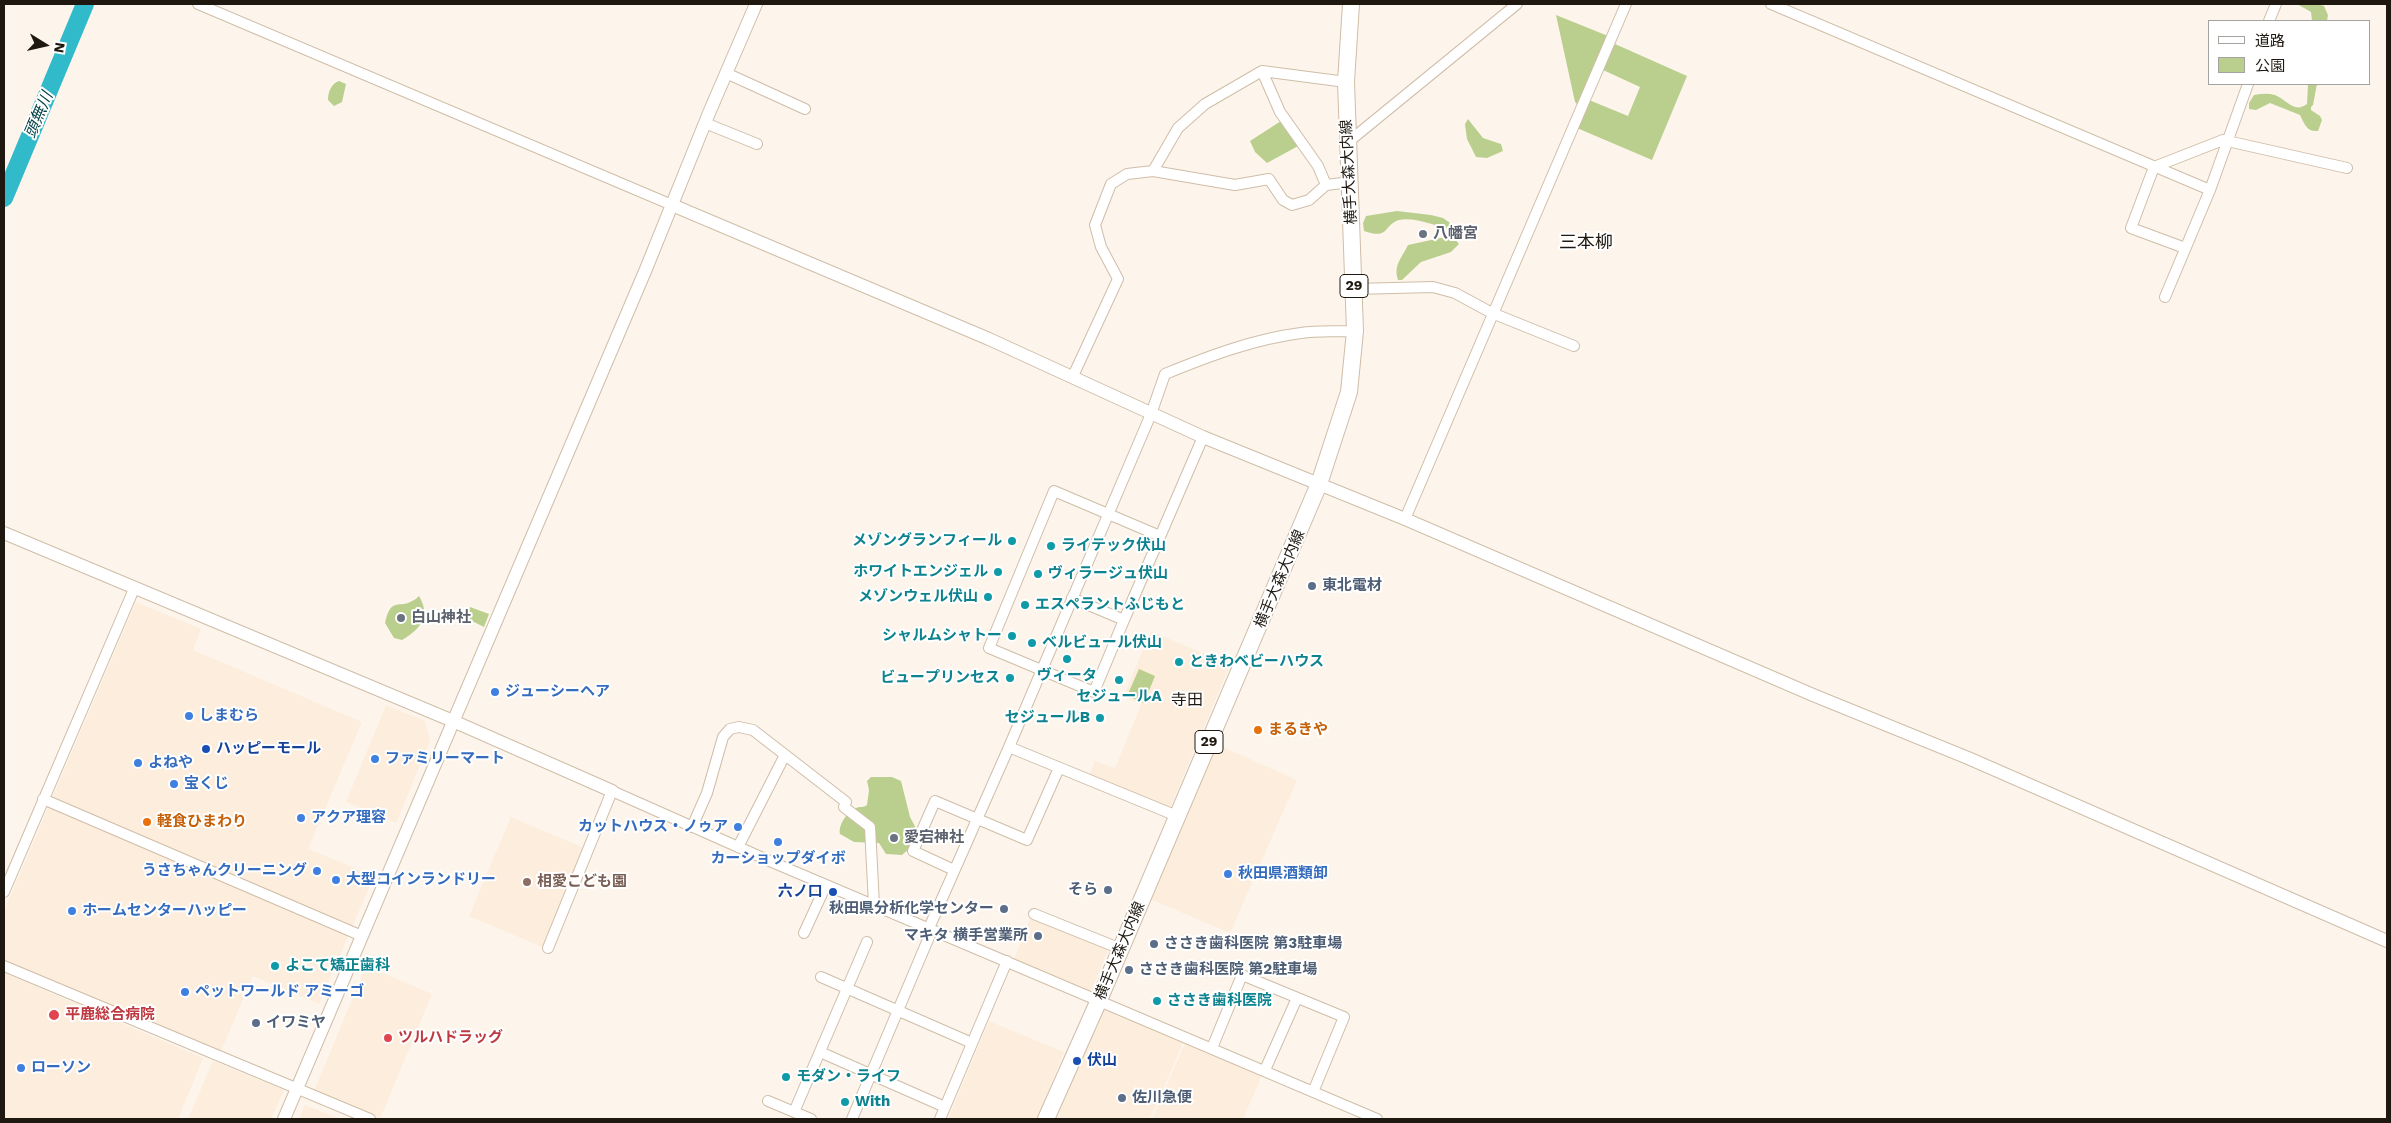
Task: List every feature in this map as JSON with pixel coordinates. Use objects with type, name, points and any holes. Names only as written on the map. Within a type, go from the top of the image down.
[{"type":"main road","name":"横手大森大内線","points":[[1046,1119],[1100,1000],[1319,484],[1349,392],[1355,331],[1355,289],[1347,143],[1346,82],[1351,4]]},
{"type":"street","points":[[198,4],[1073,376],[1203,437],[1405,519],[1813,695],[1968,758],[2387,941]]},
{"type":"street","points":[[284,1119],[756,4]]},
{"type":"street","points":[[1347,143],[1517,4]]},
{"type":"street","points":[[1405,519],[1626,4]]},
{"type":"street","points":[[1771,4],[2210,190]]},
{"type":"street","points":[[2269,20],[2276,4]]},
{"type":"street","points":[[1153,172],[1178,128],[1205,104],[1262,71],[1346,82]]},
{"type":"street","points":[[1262,71],[1280,112],[1324,175],[1326,185]]},
{"type":"street","points":[[726,73],[805,109]]},
{"type":"street","points":[[2166,297],[2210,190],[2248,85]]},
{"type":"street","points":[[705,122],[757,144]]},
{"type":"street","points":[[2185,248],[2131,228],[2154,167],[2223,140],[2347,168]]},
{"type":"street","points":[[1073,376],[1118,279],[1101,246],[1095,225],[1111,184],[1127,174],[1153,172],[1235,185],[1269,179],[1283,200],[1292,205],[1309,200],[1326,185],[1350,182]]},
{"type":"street","points":[[1355,289],[1433,287],[1455,293],[1492,313],[1574,346]]},
{"type":"street","points":[[852,1119],[898,1011],[954,870],[1009,747],[1151,414],[1164,374],[1217,352],[1303,332],[1355,331]]},
{"type":"street","points":[[1160,536],[1054,491],[989,648],[1094,692],[1203,437]]},
{"type":"street","points":[[4,534],[453,721],[826,885],[1377,1119]]},
{"type":"street","points":[[4,892],[42,799],[134,589]]},
{"type":"street","points":[[1072,598],[1124,620]]},
{"type":"street","points":[[692,827],[707,792],[723,737],[730,730],[739,727],[753,730],[846,802],[844,807],[870,827],[874,905]]},
{"type":"street","points":[[1009,747],[1178,816]]},
{"type":"street","points":[[738,847],[785,755]]},
{"type":"street","points":[[954,870],[912,851],[935,801],[1027,840],[1059,768]]},
{"type":"street","points":[[548,948],[612,791]]},
{"type":"street","points":[[42,799],[362,936]]},
{"type":"street","points":[[804,933],[826,885]]},
{"type":"street","points":[[1034,914],[1121,949]]},
{"type":"street","points":[[794,1112],[867,942]]},
{"type":"street","points":[[940,1119],[1008,961]]},
{"type":"street","points":[[4,966],[370,1119]]},
{"type":"street","points":[[1212,1048],[1242,975],[1344,1017],[1313,1092]]},
{"type":"street","points":[[821,977],[972,1043]]},
{"type":"street","points":[[1265,1070],[1297,998]]},
{"type":"street","points":[[820,1052],[945,1107]]},
{"type":"street","points":[[768,1101],[810,1119]]},
{"type":"shaded area","name":"ハッピーモール","points":[[136,602],[201,629],[193,650],[362,722],[308,849],[374,876],[319,1004],[253,976],[220,1053],[4,961],[4,911]]},
{"type":"shaded area","points":[[1151,631],[1230,665],[1169,810],[1089,776],[1095,761],[1115,768],[1141,705],[1123,697]]},
{"type":"shaded area","points":[[386,705],[425,721],[430,741],[396,823],[346,802]]},
{"type":"shaded area","points":[[1216,744],[1297,780],[1230,933],[1150,899]]},
{"type":"shaded area","name":"相愛こども園","points":[[511,817],[584,848],[542,947],[469,916]]},
{"type":"shaded area","points":[[1031,916],[1109,948],[1091,991],[1014,959]]},
{"type":"shaded area","points":[[366,966],[432,994],[380,1119],[314,1091]]},
{"type":"shaded area","name":"平鹿総合病院","points":[[4,973],[203,1058],[178,1119],[4,1119]]},
{"type":"shaded area","points":[[1106,1008],[1184,1041],[1150,1119],[1056,1119],[1103,1009]]},
{"type":"shaded area","points":[[989,1021],[1064,1052],[1037,1119],[948,1119]]},
{"type":"shaded area","points":[[1185,1043],[1262,1075],[1243,1119],[1152,1119]]},
{"type":"shaded area","points":[[213,1061],[284,1090],[271,1119],[188,1119]]},
{"type":"shaded area","points":[[305,1105],[340,1119],[299,1119]]},
{"type":"green space","points":[[2297,4],[2324,6],[2328,15],[2327,20],[2312,20],[2311,12]]},
{"type":"green space","points":[[1556,15],[1608,36],[1578,105],[1575,102]]},
{"type":"green space","points":[[1615,44],[1687,76],[1652,160],[1577,128],[1589,100],[1628,116],[1640,87],[1603,70]]},
{"type":"green space","points":[[339,81],[346,84],[342,102],[334,106],[328,100],[330,89]]},
{"type":"green space","points":[[2308,85],[2317,85],[2311,110],[2320,116],[2322,120],[2318,131],[2309,129],[2300,115],[2270,103],[2256,110],[2249,109],[2249,103],[2254,95],[2264,94],[2275,95],[2294,107],[2302,107],[2307,104]]},
{"type":"green space","points":[[1468,119],[1483,138],[1501,144],[1503,151],[1487,158],[1476,157],[1467,139],[1465,124]]},
{"type":"green space","points":[[1281,121],[1300,145],[1267,163],[1255,152],[1250,141]]},
{"type":"green space","points":[[1397,211],[1443,218],[1453,225],[1454,230],[1405,219],[1394,222],[1382,233],[1364,231],[1363,223],[1366,216]]},
{"type":"green space","points":[[1445,237],[1454,238],[1459,244],[1451,252],[1421,262],[1402,280],[1398,280],[1397,266],[1408,245]]},
{"type":"green space","points":[[419,596],[424,616],[419,627],[402,640],[394,638],[385,623],[390,609],[393,606],[413,601]]},
{"type":"green space","points":[[470,607],[489,614],[484,627],[466,618]]},
{"type":"green space","points":[[1139,669],[1155,676],[1144,703],[1127,696]]},
{"type":"green space","points":[[871,777],[892,777],[901,781],[910,817],[918,832],[910,848],[902,855],[886,854],[879,843],[854,842],[840,834],[840,827],[846,816],[856,808],[867,805],[869,790],[867,781]]},
{"type":"waterway","name":"頭無川","points":[[4,198],[85,4]]},
{"type":"place","name":"八幡宮","points":[[1423,234]]},
{"type":"place","name":"メゾングランフィール","points":[[1012,541]]},
{"type":"place","name":"ライテック伏山","points":[[1051,546]]},
{"type":"place","name":"ホワイトエンジェル","points":[[998,572]]},
{"type":"place","name":"ヴィラージュ伏山","points":[[1038,574]]},
{"type":"place","name":"東北電材","points":[[1312,586]]},
{"type":"place","name":"メゾンウェル伏山","points":[[988,597]]},
{"type":"place","name":"エスペラントふじもと","points":[[1025,605]]},
{"type":"place","name":"白山神社","points":[[401,618]]},
{"type":"place","name":"シャルムシャトー","points":[[1012,636]]},
{"type":"place","name":"ベルビュール伏山","points":[[1032,643]]},
{"type":"place","name":"ヴィータ","points":[[1067,659]]},
{"type":"place","name":"ときわベビーハウス","points":[[1179,662]]},
{"type":"place","name":"ビュープリンセス","points":[[1010,678]]},
{"type":"place","name":"セジュールA","points":[[1119,680]]},
{"type":"place","name":"ジューシーヘア","points":[[495,692]]},
{"type":"place","name":"しまむら","points":[[189,716]]},
{"type":"place","name":"セジュールB","points":[[1100,718]]},
{"type":"place","name":"まるきや","points":[[1258,730]]},
{"type":"place","name":"ハッピーモール","points":[[206,749]]},
{"type":"place","name":"ファミリーマート","points":[[375,759]]},
{"type":"place","name":"よねや","points":[[138,763]]},
{"type":"place","name":"宝くじ","points":[[174,784]]},
{"type":"place","name":"アクア理容","points":[[301,818]]},
{"type":"place","name":"軽食ひまわり","points":[[147,822]]},
{"type":"place","name":"カットハウス・ノゥア","points":[[738,827]]},
{"type":"place","name":"愛宕神社","points":[[894,838]]},
{"type":"place","name":"カーショップダイボ","points":[[778,842]]},
{"type":"place","name":"うさちゃんクリーニング","points":[[317,871]]},
{"type":"place","name":"秋田県酒類卸","points":[[1228,874]]},
{"type":"place","name":"大型コインランドリー","points":[[336,880]]},
{"type":"place","name":"相愛こども園","points":[[527,882]]},
{"type":"place","name":"そら","points":[[1108,890]]},
{"type":"place","name":"六ノ口","points":[[833,892]]},
{"type":"place","name":"秋田県分析化学センター","points":[[1004,909]]},
{"type":"place","name":"ホームセンターハッピー","points":[[72,911]]},
{"type":"place","name":"マキタ 横手営業所","points":[[1038,936]]},
{"type":"place","name":"ささき歯科医院 第3駐車場","points":[[1154,944]]},
{"type":"place","name":"よこて矯正歯科","points":[[275,966]]},
{"type":"place","name":"ささき歯科医院 第2駐車場","points":[[1129,970]]},
{"type":"place","name":"ペットワールド アミーゴ","points":[[185,992]]},
{"type":"place","name":"ささき歯科医院","points":[[1157,1001]]},
{"type":"place","name":"平鹿総合病院","points":[[54,1015]]},
{"type":"place","name":"イワミヤ","points":[[256,1023]]},
{"type":"place","name":"ツルハドラッグ","points":[[388,1038]]},
{"type":"place","name":"伏山","points":[[1077,1061]]},
{"type":"place","name":"ローソン","points":[[21,1068]]},
{"type":"place","name":"モダン・ライフ","points":[[786,1077]]},
{"type":"place","name":"佐川急便","points":[[1122,1098]]},
{"type":"place","name":"With","points":[[845,1102]]},
{"type":"district","name":"三本柳","points":[[1586,243]]},
{"type":"district","name":"寺田","points":[[1187,700]]}]
